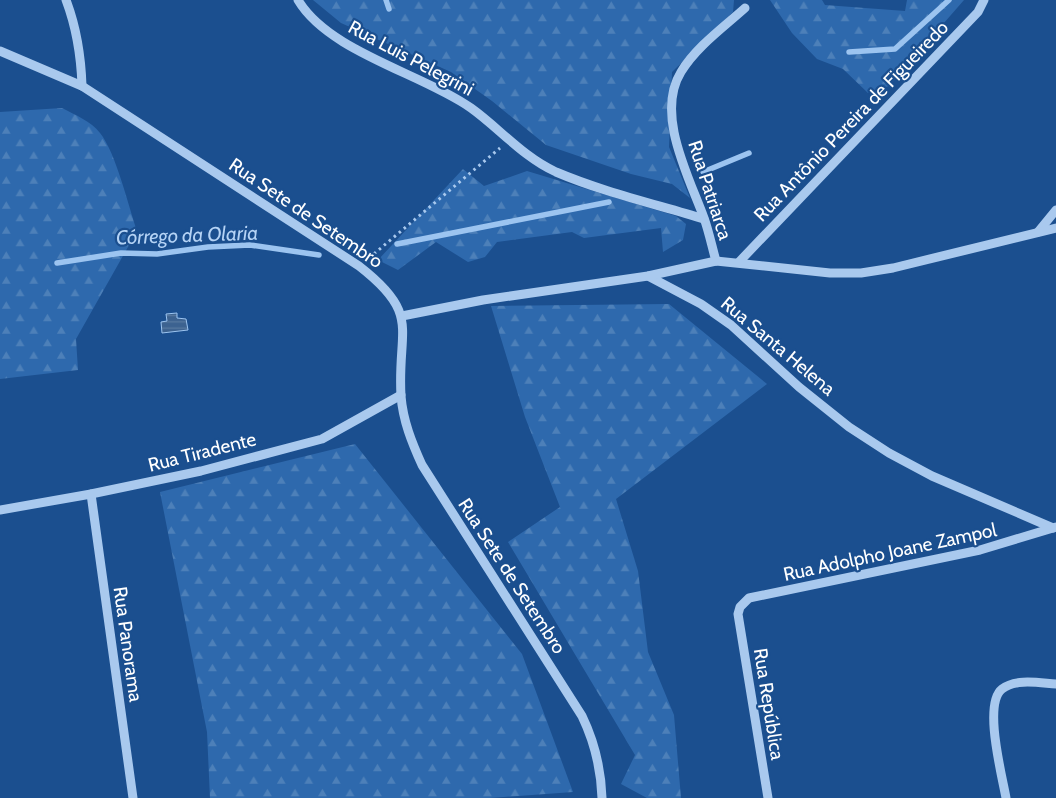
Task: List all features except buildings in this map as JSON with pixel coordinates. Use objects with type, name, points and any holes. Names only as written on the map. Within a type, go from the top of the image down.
[{"type":"street","points":[[66,0],[75,24],[81,53],[82,86]]},
{"type":"street","name":"Rua Luis Pelegrini","points":[[298,0],[326,31],[358,50],[452,96],[472,109],[531,158],[555,171],[704,219]]},
{"type":"street","name":"Rua Antônio Pereira de Figueiredo","points":[[739,262],[978,12],[984,0]]},
{"type":"street","name":"Rua Patriarca","points":[[716,261],[704,219],[676,145],[673,114],[674,93],[680,73],[693,56],[745,8]]},
{"type":"street","name":"Rua Sete de Setembro","points":[[0,51],[82,86],[359,266],[380,283],[395,300],[402,316],[404,340],[401,395],[404,418],[411,440],[422,466],[582,716],[594,740],[601,773],[602,798]]},
{"type":"street","points":[[1038,233],[1056,210]]},
{"type":"street","points":[[402,316],[483,300],[648,276],[716,261],[821,272],[861,273],[893,268],[1056,228]]},
{"type":"street","name":"Rua Santa Helena","points":[[648,276],[701,304],[731,324],[799,387],[849,427],[889,453],[932,476],[1055,528]]},
{"type":"street","name":"Rua Tiradente","points":[[0,510],[91,494],[201,471],[322,438],[401,395]]},
{"type":"street","name":"Rua Panorama","points":[[91,494],[133,798]]},
{"type":"street","name":"Rua Adolpho Joane Zampol","points":[[738,614],[740,607],[749,598],[980,550],[1055,528]]},
{"type":"street","name":"Rua República","points":[[738,614],[768,798]]},
{"type":"street","points":[[1006,798],[992,713],[995,698],[1003,688],[1014,684],[1027,682],[1056,684]]},
{"type":"path","points":[[359,266],[509,140]]},
{"type":"green space","points":[[313,0],[734,0],[733,12],[672,72],[669,147],[690,198],[672,184],[631,174],[546,145],[492,101],[451,72],[341,23]]},
{"type":"green space","points":[[770,0],[822,0],[825,5],[905,11],[907,0],[964,0],[889,86],[868,93],[843,69],[817,59],[792,33]]},
{"type":"green space","points":[[62,108],[92,125],[106,142],[116,166],[137,231],[76,339],[78,370],[0,379],[0,112]]},
{"type":"green space","points":[[463,169],[484,186],[527,171],[676,216],[686,224],[683,240],[663,252],[661,228],[584,238],[572,232],[497,242],[485,257],[468,262],[436,242],[398,270],[378,260]]},
{"type":"green space","points":[[669,304],[767,384],[616,499],[638,571],[648,652],[674,715],[681,798],[647,798],[621,784],[635,755],[508,542],[560,507],[525,417],[491,306]]},
{"type":"green space","points":[[355,444],[522,654],[573,792],[490,798],[210,798],[207,732],[160,492]]},
{"type":"shaded area","points":[[177,313],[177,318],[186,319],[188,330],[162,333],[161,322],[167,321],[166,314]]},
{"type":"waterway","points":[[386,0],[389,9]]},
{"type":"waterway","name":"Córrego da Olaria","points":[[849,52],[895,49],[949,0]]},
{"type":"waterway","name":"Córrego da Olaria","points":[[703,172],[749,153]]},
{"type":"waterway","name":"Córrego da Olaria","points":[[397,244],[609,202]]},
{"type":"waterway","name":"Córrego da Olaria","points":[[57,263],[121,253],[157,254],[208,247],[250,245],[319,255]]}]
